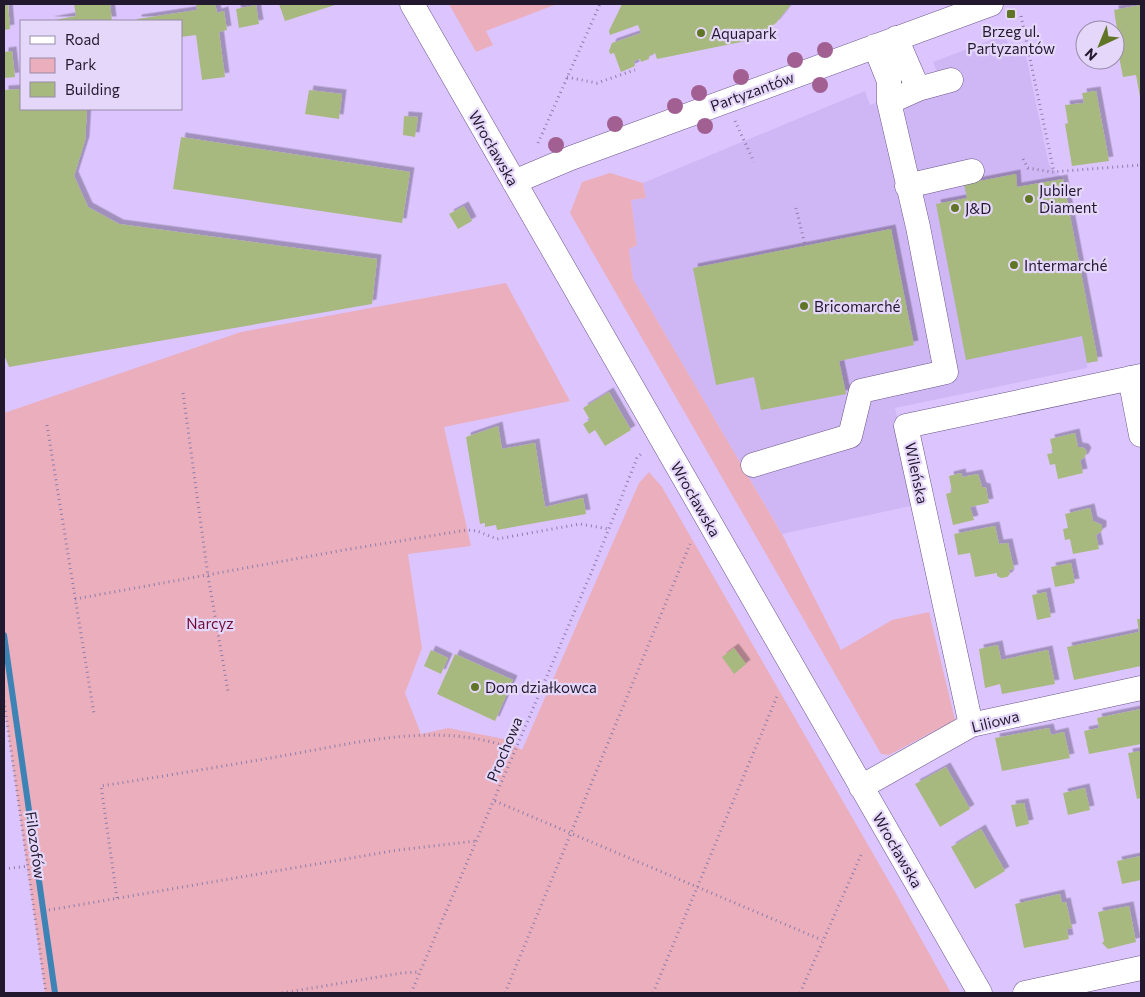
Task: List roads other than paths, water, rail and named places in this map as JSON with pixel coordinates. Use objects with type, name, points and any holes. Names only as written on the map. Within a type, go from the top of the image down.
[{"type":"street","name":"Wrocławska","points":[[412,4],[980,993]]},
{"type":"street","name":"Partyzantów","points":[[514,182],[571,158],[991,4]]},
{"type":"street","points":[[885,42],[918,89]]},
{"type":"street","points":[[753,465],[850,436],[861,391],[946,372],[918,227],[888,102],[889,81],[885,42]]},
{"type":"street","points":[[888,102],[918,89],[951,80]]},
{"type":"street","points":[[907,186],[972,171]]},
{"type":"street","points":[[1136,377],[1141,435]]},
{"type":"street","name":"Wileńska","points":[[971,725],[906,426],[1136,377]]},
{"type":"street","name":"Liliowa","points":[[861,787],[971,725],[1141,688]]},
{"type":"street","points":[[1025,993],[1141,968]]},
{"type":"waterway","points":[[4,635],[55,993]]},
{"type":"place","name":"Brzeg ul. Partyzantów","points":[[1011,14]]},
{"type":"place","name":"Aquapark","points":[[701,33]]},
{"type":"place","name":"Jubiler Diament","points":[[1029,199]]},
{"type":"place","name":"J&D","points":[[955,208]]},
{"type":"place","name":"Intermarché","points":[[1014,265]]},
{"type":"place","name":"Bricomarché","points":[[804,306]]},
{"type":"place","name":"Dom działkowca","points":[[475,687]]},
{"type":"park label","name":"Narcyz","points":[[210,623]]}]
